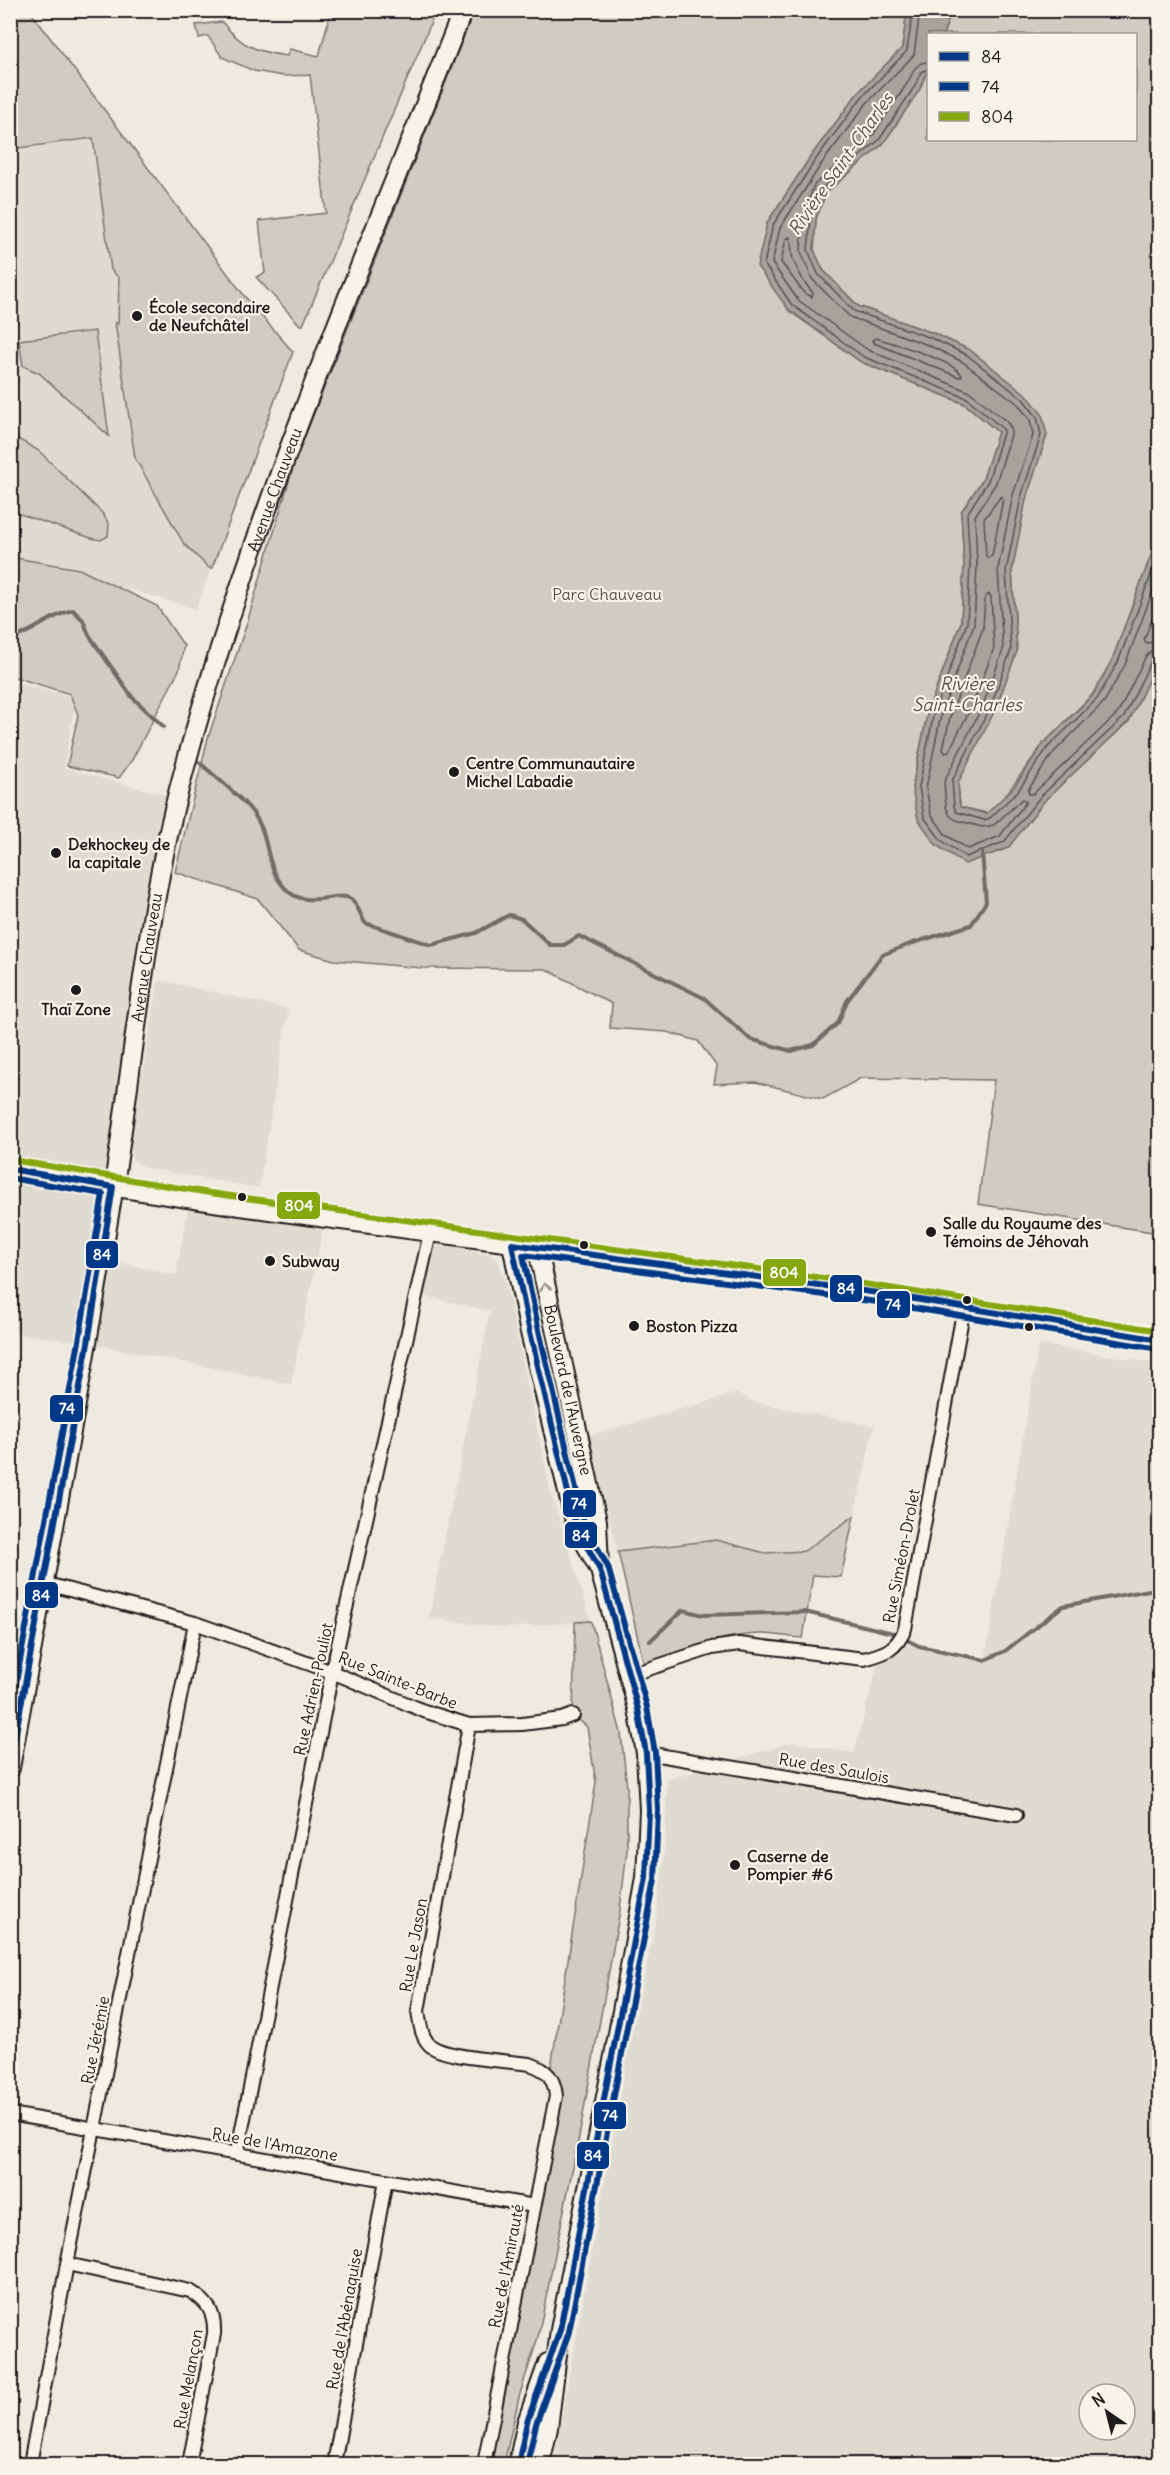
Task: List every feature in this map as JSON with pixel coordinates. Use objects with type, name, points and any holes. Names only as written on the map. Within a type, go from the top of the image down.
[{"type":"main road","name":"Avenue Chauveau","points":[[10,1768],[113,1187],[162,864],[177,798],[235,599],[282,470],[463,10]]},
{"type":"main road","points":[[10,1169],[113,1187],[430,1233],[537,1246],[964,1307],[1160,1340]]},
{"type":"main road","name":"Boulevard de l'Auvergne","points":[[512,1244],[531,1338],[576,1526],[600,1570]]},
{"type":"main road","name":"Boulevard de l'Auvergne","points":[[537,1246],[597,1521],[600,1570],[630,1675],[646,1753],[649,1810],[646,1878],[614,2056],[560,2330],[548,2428],[540,2464]]},
{"type":"main road","name":"Boulevard de l'Auvergne","points":[[518,2464],[527,2422],[560,2330]]},
{"type":"street","name":"Rue Adrien-Pouliot","points":[[237,2154],[332,1672],[430,1233]]},
{"type":"street","name":"Rue Siméon-Drolet","points":[[630,1675],[712,1648],[739,1644],[864,1659],[878,1655],[899,1643],[905,1629],[964,1307]]},
{"type":"street","name":"Rue Sainte-Barbe","points":[[44,1583],[195,1623],[332,1672],[424,1711],[469,1725],[522,1724],[562,1719],[573,1715]]},
{"type":"street","name":"Rue Jérémie","points":[[30,2464],[67,2264],[195,1623]]},
{"type":"street","name":"Rue Le Jason","points":[[469,1725],[418,2011],[420,2023],[424,2037],[432,2047],[446,2053],[530,2064],[550,2074]]},
{"type":"street","name":"Rue des Saulois","points":[[646,1753],[1016,1815]]},
{"type":"street","name":"Rue de l'Amirauté","points":[[484,2464],[556,2096],[555,2085],[550,2074]]},
{"type":"street","name":"Rue de l'Amazone","points":[[10,2114],[534,2206]]},
{"type":"street","name":"Rue de l'Abénaquise","points":[[334,2464],[386,2180]]},
{"type":"street","name":"Rue Melançon","points":[[67,2264],[190,2291],[203,2298],[211,2308],[215,2319],[214,2334],[189,2464]]},
{"type":"shaded area","name":"École secondaire de Neufchâtel","points":[[10,11],[31,11],[246,298],[293,352],[196,609],[11,555]]},
{"type":"shaded area","points":[[10,681],[76,698],[64,768],[177,798],[101,1259],[176,1275],[190,1199],[325,1219],[291,1384],[88,1343],[11,1333]]},
{"type":"shaded area","points":[[159,980],[288,1009],[259,1188],[145,1168],[133,1160],[129,1145]]},
{"type":"shaded area","points":[[432,1243],[489,1254],[498,1260],[505,1280],[551,1493],[591,1621],[505,1628],[429,1618],[490,1311],[420,1295]]},
{"type":"shaded area","points":[[1039,1344],[1159,1364],[1159,2464],[553,2464],[629,2048],[655,1928],[665,1847],[667,1780],[793,1742],[854,1753],[878,1663],[899,1643],[985,1660]]},
{"type":"shaded area","points":[[738,1393],[753,1402],[874,1426],[854,1516],[804,1551],[765,1553],[716,1540],[618,1552],[588,1436]]},
{"type":"green space","points":[[10,11],[30,11],[246,298],[293,352],[212,568],[209,568],[184,544],[135,458],[115,322],[118,324],[119,278],[111,270],[93,138],[11,149]]},
{"type":"green space","points":[[331,11],[436,11],[303,325],[300,325],[256,277],[265,273],[259,221],[326,213],[310,75],[283,76],[254,71],[222,57],[208,36],[199,38],[196,25],[222,22],[236,37],[258,50],[287,56],[289,49],[319,56]]},
{"type":"green space","name":"Parc Chauveau","points":[[474,11],[907,11],[902,48],[857,94],[811,156],[767,223],[788,310],[861,362],[965,404],[998,432],[983,479],[961,512],[964,566],[961,622],[928,711],[912,788],[1008,847],[1045,800],[1129,721],[1159,658],[1159,1233],[978,1204],[994,1080],[861,1078],[823,1099],[755,1082],[714,1084],[717,1067],[698,1041],[667,1032],[610,1028],[612,1004],[546,969],[422,968],[334,960],[299,950],[258,899],[175,872],[208,738],[246,626],[295,461]]},
{"type":"green space","points":[[952,11],[1159,11],[1159,534],[1112,660],[1092,695],[1043,744],[992,814],[960,807],[958,783],[995,710],[1017,651],[1012,571],[1026,499],[1047,435],[970,350],[933,333],[858,306],[823,270],[814,250],[816,219],[826,193],[883,144],[920,89],[927,72],[927,141],[1137,141],[1137,33],[943,33]]},
{"type":"green space","points":[[95,331],[109,436],[39,373],[23,366],[19,340]]},
{"type":"green space","points":[[11,435],[39,451],[103,514],[109,524],[108,536],[101,540],[91,538],[11,511]]},
{"type":"green space","points":[[10,557],[79,569],[157,606],[184,646],[179,670],[132,760],[119,778],[67,766],[78,715],[70,694],[11,676]]},
{"type":"green space","points":[[854,1516],[841,1577],[813,1575],[803,1638],[771,1634],[731,1637],[644,1665],[618,1552],[716,1540],[765,1553],[804,1551]]},
{"type":"green space","points":[[591,1621],[621,1733],[627,1787],[627,1850],[620,1910],[579,2137],[538,2337],[519,2397],[504,2464],[484,2464],[556,2096],[550,2074],[596,1782],[587,1727],[573,1715],[575,1622]]},
{"type":"water","name":"Rivière Saint-Charles","points":[[907,11],[952,11],[943,33],[927,33],[927,72],[920,89],[883,144],[826,193],[816,219],[814,250],[823,270],[858,306],[933,333],[970,350],[1027,395],[1042,414],[1047,435],[1026,499],[1012,571],[1017,651],[995,710],[958,783],[960,807],[986,814],[1014,787],[1043,744],[1093,695],[1112,660],[1159,534],[1159,658],[1129,721],[1045,800],[1008,848],[965,864],[936,845],[918,819],[912,788],[928,711],[961,622],[964,566],[961,512],[983,479],[998,432],[965,404],[861,362],[788,309],[757,266],[767,223],[811,156],[857,94],[902,48]]},
{"type":"waterway","points":[[10,639],[73,610],[83,620],[89,635],[132,697],[164,727]]},
{"type":"waterway","points":[[199,762],[253,813],[263,832],[271,863],[280,883],[297,897],[305,899],[346,897],[355,903],[365,923],[431,945],[476,933],[509,915],[522,919],[550,945],[564,945],[579,936],[704,998],[750,1039],[791,1051],[813,1045],[838,1023],[847,1001],[882,955],[971,925],[986,902],[982,852]]},
{"type":"waterway","points":[[650,1641],[683,1610],[703,1615],[805,1612],[893,1633],[919,1646],[985,1660],[1005,1651],[1063,1606],[1160,1588]]},
{"type":"transit line","name":"804","points":[[12,1160],[210,1193],[852,1282],[1160,1331]]},
{"type":"transit line","name":"84","points":[[10,1169],[113,1187],[88,1343],[10,1765]]},
{"type":"transit line","name":"74","points":[[10,1178],[103,1194],[79,1341],[10,1715]]},
{"type":"transit line","name":"84","points":[[518,2464],[527,2422],[560,2330],[646,1878],[649,1810],[646,1753],[638,1709],[600,1570],[576,1526],[529,1328],[512,1244],[878,1293],[1160,1340]]},
{"type":"transit line","name":"74","points":[[527,2464],[536,2424],[569,2332],[655,1880],[658,1810],[655,1753],[647,1707],[608,1567],[584,1523],[523,1255],[877,1302],[1159,1349]]},
{"type":"place","name":"École secondaire de Neufchâtel","points":[[137,316]]},
{"type":"place","name":"Centre Communautaire Michel Labadie","points":[[454,772]]},
{"type":"place","name":"Dekhockey de la capitale","points":[[56,853]]},
{"type":"place","name":"Thaï Zone","points":[[76,990]]},
{"type":"place","name":"Salle du Royaume des Témoins de Jéhovah","points":[[931,1232]]},
{"type":"place","name":"Subway","points":[[270,1261]]},
{"type":"place","name":"Boston Pizza","points":[[634,1326]]},
{"type":"place","name":"Caserne de Pompier #6","points":[[735,1865]]}]
